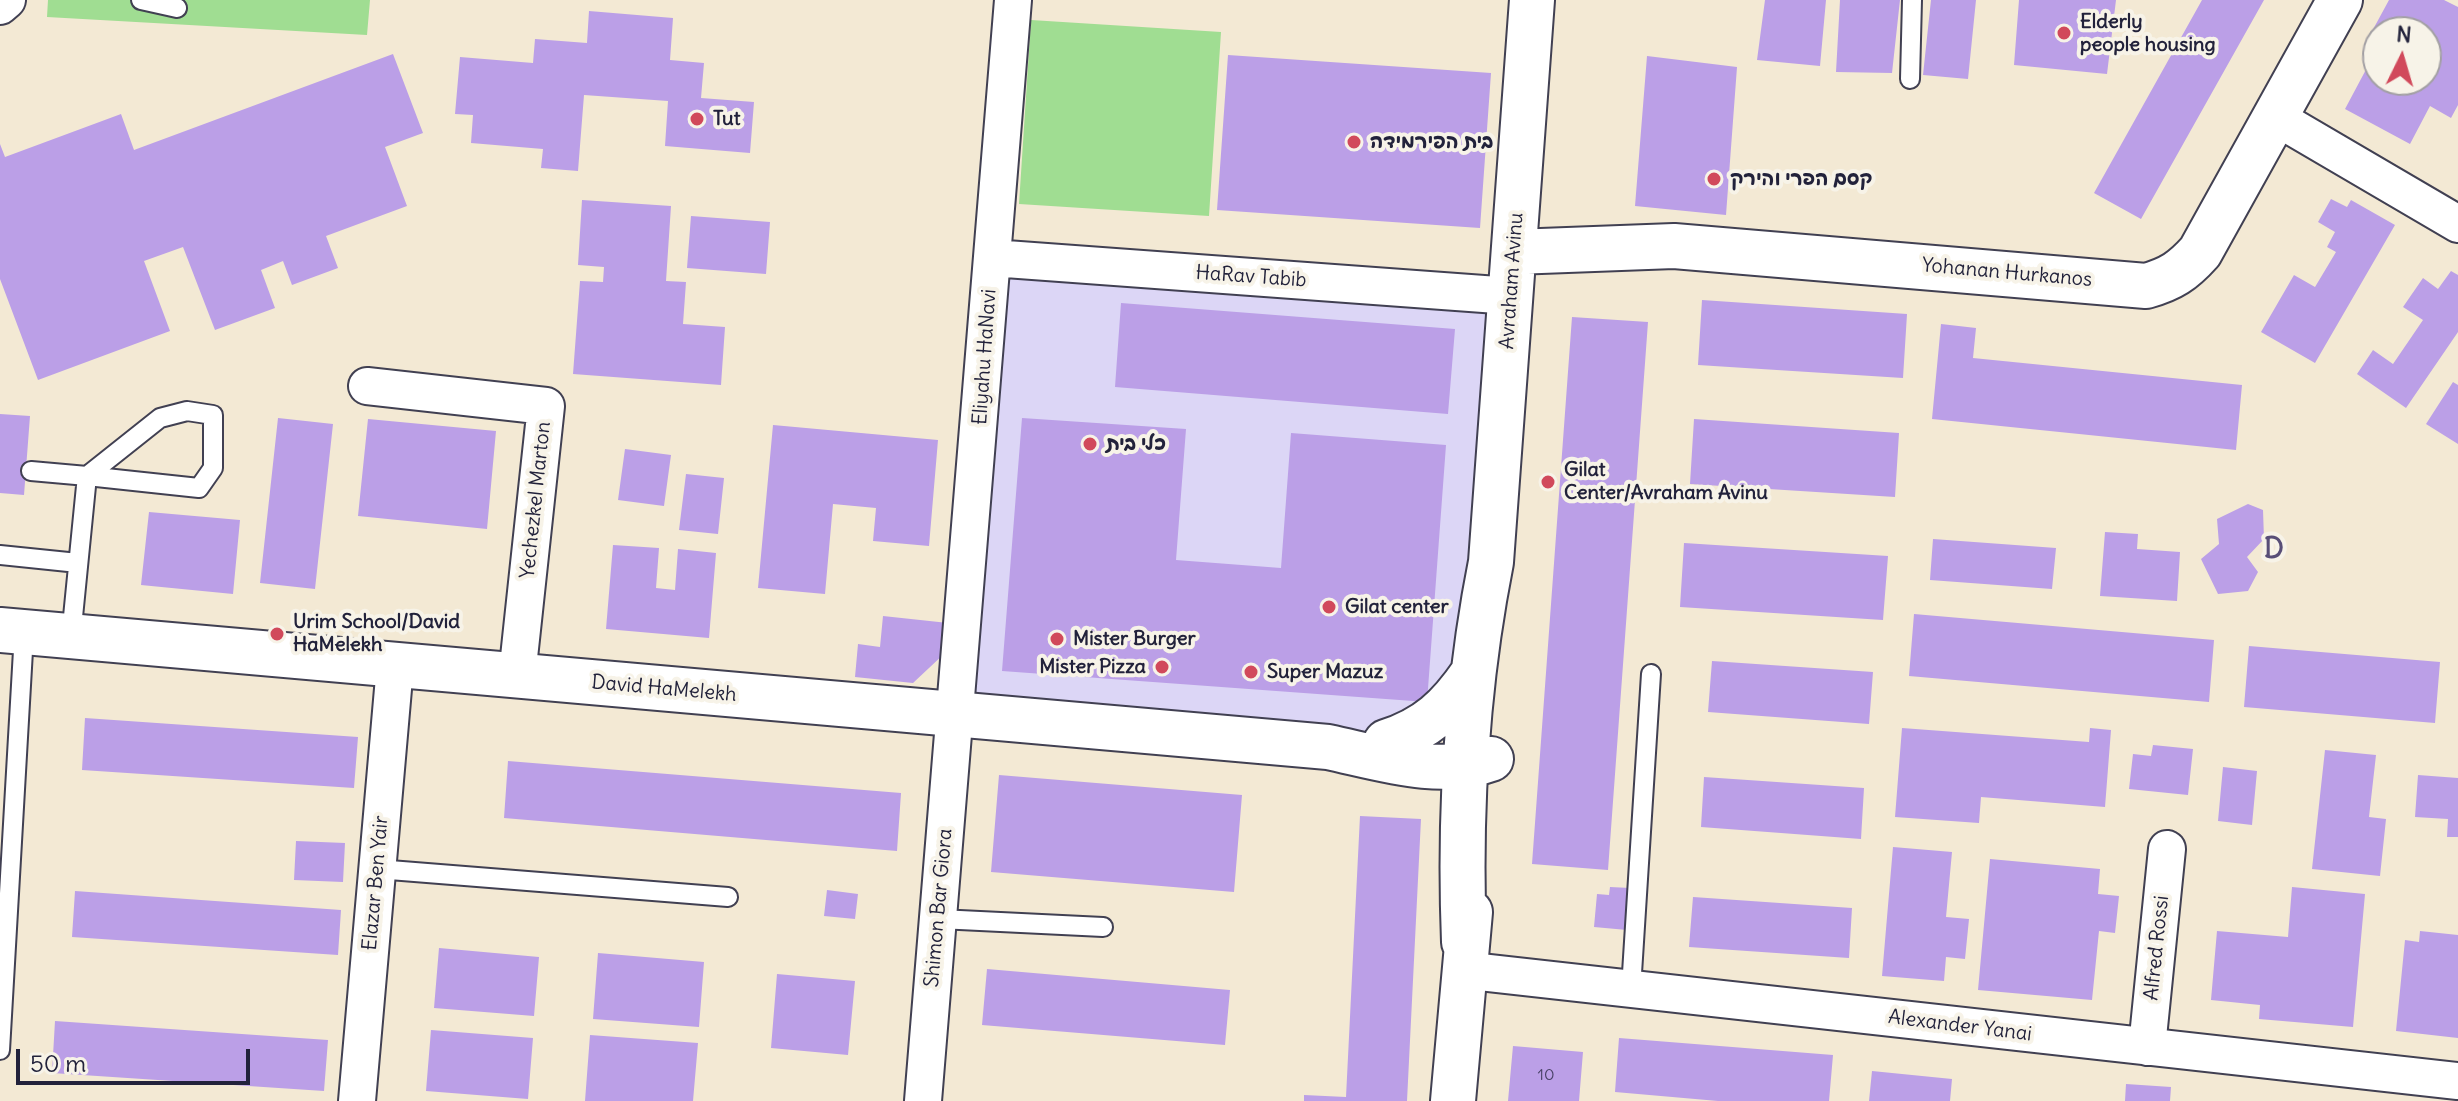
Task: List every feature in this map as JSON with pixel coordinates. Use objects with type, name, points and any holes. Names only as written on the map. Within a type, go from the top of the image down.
[{"type":"street","points":[[0,6],[7,0]]},
{"type":"street","name":"Eliyahu HaNavi","points":[[956,715],[1013,0]]},
{"type":"street","name":"Avraham Avinu","points":[[1453,1101],[1474,758],[1473,673],[1491,562],[1532,0]]},
{"type":"street","name":"Yohanan Hurkanos","points":[[1514,252],[1674,246],[2146,286],[2182,273],[2200,252],[2340,0]]},
{"type":"street","points":[[2277,118],[2458,224]]},
{"type":"street","name":"HaRav Tabib","points":[[992,258],[1511,296]]},
{"type":"street","name":"Yechezkel Marton","points":[[367,386],[546,406],[517,676]]},
{"type":"street","name":"Avraham Avinu","points":[[1463,956],[1462,849],[1474,758],[1497,643],[1491,562]]},
{"type":"street","name":"David HaMelekh","points":[[12,632],[1474,758]]},
{"type":"street","name":"Elazar Ben Yair","points":[[357,1101],[395,666]]},
{"type":"street","points":[[1462,849],[1451,827],[1429,799],[1379,749],[1438,717],[1473,673]]},
{"type":"street","name":"Shimon Bar Giora","points":[[923,1101],[956,715]]},
{"type":"street","name":"Alfred Rossi","points":[[2147,1047],[2167,849]]},
{"type":"street","name":"Alexander Yanai","points":[[1463,956],[1631,989],[2147,1047],[2349,1086],[2458,1081]]},
{"type":"lane","points":[[141,0],[177,8]]},
{"type":"lane","points":[[1910,79],[1912,0]]},
{"type":"lane","points":[[31,471],[87,476],[199,488],[213,468],[213,415],[187,411],[160,418],[87,476],[71,637]]},
{"type":"lane","points":[[0,555],[78,563]]},
{"type":"lane","points":[[0,1050],[12,632]]},
{"type":"lane","points":[[1631,989],[1651,674]]},
{"type":"lane","points":[[377,869],[728,897]]},
{"type":"lane","points":[[939,919],[1103,927]]},
{"type":"shaded area","points":[[992,258],[1511,296],[1473,673],[1386,742],[957,715]]},
{"type":"green space","points":[[48,0],[370,0],[367,35],[47,17]]},
{"type":"green space","points":[[1031,20],[1221,32],[1209,216],[1019,204]]},
{"type":"building","points":[[1765,0],[1826,0],[1820,66],[1757,60]]},
{"type":"building","points":[[1840,0],[1900,0],[1892,73],[1836,72]]},
{"type":"building","points":[[1931,0],[1976,0],[1968,79],[1923,75]]},
{"type":"building","name":"Elderly people housing","points":[[2019,0],[2116,0],[2107,74],[2014,65]]},
{"type":"building","points":[[2202,0],[2264,0],[2141,219],[2094,193]]},
{"type":"building","points":[[2389,0],[2444,0],[2458,7],[2458,105],[2451,118],[2430,106],[2410,144],[2345,109],[2362,77],[2362,96],[2442,96],[2442,16],[2380,16]]},
{"type":"building","points":[[589,11],[673,18],[670,60],[704,63],[701,98],[754,102],[750,153],[665,146],[668,101],[584,95],[578,171],[541,168],[543,149],[471,143],[473,115],[455,114],[460,57],[533,63],[535,39],[587,43]]},
{"type":"building","points":[[393,54],[423,133],[385,147],[407,206],[326,236],[338,268],[292,285],[283,261],[261,270],[275,308],[215,330],[183,247],[144,261],[170,331],[38,380],[0,279],[0,144],[5,157],[121,114],[134,150]]},
{"type":"building","name":"בית הפירמידה","points":[[1228,55],[1491,73],[1480,228],[1217,210]]},
{"type":"building","points":[[1647,56],[1737,67],[1726,215],[1635,206]]},
{"type":"building","points":[[2331,199],[2347,207],[2351,200],[2395,225],[2315,363],[2261,332],[2294,275],[2315,287],[2336,252],[2327,247],[2335,232],[2318,222]]},
{"type":"building","points":[[582,200],[671,206],[666,281],[686,282],[683,324],[725,327],[721,385],[573,374],[580,281],[603,282],[604,267],[578,265]]},
{"type":"building","points":[[691,216],[770,222],[766,274],[687,268]]},
{"type":"building","points":[[2451,271],[2458,275],[2458,332],[2406,408],[2357,374],[2373,350],[2393,364],[2423,320],[2403,307],[2423,278],[2438,289]]},
{"type":"building","points":[[1702,300],[1907,314],[1903,378],[1698,365]]},
{"type":"building","points":[[1121,303],[1455,329],[1448,414],[1115,387]]},
{"type":"building","points":[[1572,317],[1648,322],[1608,870],[1532,864]]},
{"type":"building","points":[[1941,324],[1976,328],[1973,358],[2242,385],[2236,450],[1932,419]]},
{"type":"building","points":[[2453,382],[2458,385],[2458,444],[2426,424]]},
{"type":"building","points":[[0,414],[30,416],[24,495],[0,493]]},
{"type":"building","points":[[278,418],[333,424],[315,589],[260,583]]},
{"type":"building","points":[[1022,418],[1186,429],[1176,560],[1281,568],[1291,433],[1446,445],[1427,702],[1002,671]]},
{"type":"building","points":[[368,419],[496,431],[487,529],[358,516]]},
{"type":"building","points":[[1694,419],[1899,433],[1895,497],[1690,484]]},
{"type":"building","points":[[773,425],[938,440],[929,546],[873,541],[876,508],[833,504],[825,594],[758,588]]},
{"type":"building","points":[[625,449],[671,455],[664,506],[618,500]]},
{"type":"building","points":[[686,474],[724,478],[718,534],[679,530]]},
{"type":"building","points":[[2248,504],[2263,510],[2264,539],[2247,557],[2258,572],[2248,591],[2218,594],[2201,559],[2219,544],[2217,519]]},
{"type":"building","points":[[149,512],[240,520],[233,594],[141,585]]},
{"type":"building","points":[[2105,532],[2138,534],[2137,549],[2180,552],[2177,601],[2100,596]]},
{"type":"building","points":[[1933,539],[2056,548],[2052,589],[1930,580]]},
{"type":"building","points":[[1684,543],[1888,556],[1883,620],[1680,607]]},
{"type":"building","points":[[613,545],[659,548],[656,588],[675,590],[678,549],[716,553],[709,638],[606,629]]},
{"type":"building","points":[[1914,614],[2214,640],[2209,702],[1909,676]]},
{"type":"building","points":[[883,616],[948,623],[945,653],[913,683],[855,677],[858,644],[880,647]]},
{"type":"building","points":[[2249,646],[2440,662],[2435,723],[2244,707]]},
{"type":"building","points":[[1712,661],[1873,672],[1869,724],[1708,712]]},
{"type":"building","points":[[85,718],[358,737],[354,788],[82,770]]},
{"type":"building","points":[[1902,728],[2089,742],[2090,728],[2111,730],[2105,807],[1981,797],[1979,823],[1895,817]]},
{"type":"building","points":[[2153,745],[2193,749],[2188,795],[2129,789],[2133,754],[2151,756]]},
{"type":"building","points":[[2325,750],[2376,755],[2369,817],[2386,819],[2380,876],[2312,869]]},
{"type":"building","points":[[508,761],[901,793],[897,851],[504,818]]},
{"type":"building","points":[[2223,767],[2257,771],[2252,825],[2218,821]]},
{"type":"building","points":[[999,775],[1242,795],[1234,892],[991,872]]},
{"type":"building","points":[[2418,775],[2458,778],[2458,837],[2447,837],[2448,819],[2415,817]]},
{"type":"building","points":[[1704,777],[1864,788],[1861,839],[1701,827]]},
{"type":"building","points":[[1360,816],[1421,819],[1407,1101],[1304,1101],[1304,1095],[1346,1097]]},
{"type":"building","points":[[296,841],[345,843],[343,882],[294,880]]},
{"type":"building","points":[[1893,847],[1952,852],[1946,917],[1969,919],[1965,959],[1946,957],[1944,981],[1882,976]]},
{"type":"building","points":[[1990,859],[2100,869],[2098,894],[2119,896],[2115,933],[2099,931],[2092,1000],[1978,990]]},
{"type":"building","points":[[1610,887],[1630,888],[1627,930],[1594,927],[1597,894],[1609,895]]},
{"type":"building","points":[[2292,887],[2365,894],[2353,1027],[2259,1019],[2260,1005],[2211,1000],[2217,931],[2288,937]]},
{"type":"building","points":[[827,890],[858,894],[855,919],[824,916]]},
{"type":"building","points":[[75,891],[341,910],[338,955],[72,937]]},
{"type":"building","points":[[1693,897],[1852,908],[1849,958],[1689,947]]},
{"type":"building","points":[[2420,931],[2458,935],[2458,1038],[2396,1031],[2405,940],[2419,942]]},
{"type":"building","points":[[439,948],[539,957],[534,1016],[434,1008]]},
{"type":"building","points":[[598,953],[704,962],[699,1027],[593,1019]]},
{"type":"building","points":[[987,969],[1230,990],[1225,1045],[982,1025]]},
{"type":"building","points":[[777,974],[855,981],[848,1055],[771,1048]]},
{"type":"building","points":[[55,1021],[328,1040],[324,1091],[52,1073]]},
{"type":"building","points":[[431,1030],[533,1038],[528,1099],[426,1091]]},
{"type":"building","points":[[590,1035],[698,1043],[693,1101],[585,1101]]},
{"type":"building","points":[[1619,1038],[1833,1055],[1829,1101],[1718,1101],[1615,1092]]},
{"type":"building","points":[[1513,1046],[1583,1052],[1579,1101],[1508,1101]]},
{"type":"building","points":[[1872,1071],[1952,1079],[1950,1101],[1869,1101]]},
{"type":"building","points":[[2126,1084],[2171,1087],[2170,1101],[2125,1101]]},
{"type":"place","name":"Elderly people housing","points":[[2064,33]]},
{"type":"place","name":"Tut","points":[[697,119]]},
{"type":"place","name":"בית הפירמידה","points":[[1354,142]]},
{"type":"place","name":"קסם הפרי והירק","points":[[1714,179]]},
{"type":"place","name":"כלי בית","points":[[1090,444]]},
{"type":"place","name":"Gilat Center/Avraham Avinu","points":[[1548,482]]},
{"type":"place","name":"Gilat center","points":[[1329,607]]},
{"type":"place","name":"Urim School/David HaMelekh","points":[[277,634]]},
{"type":"place","name":"Mister Burger","points":[[1057,639]]},
{"type":"place","name":"Mister Pizza","points":[[1162,667]]},
{"type":"place","name":"Super Mazuz","points":[[1251,672]]},
{"type":"district","name":"D","points":[[2274,550]]}]
